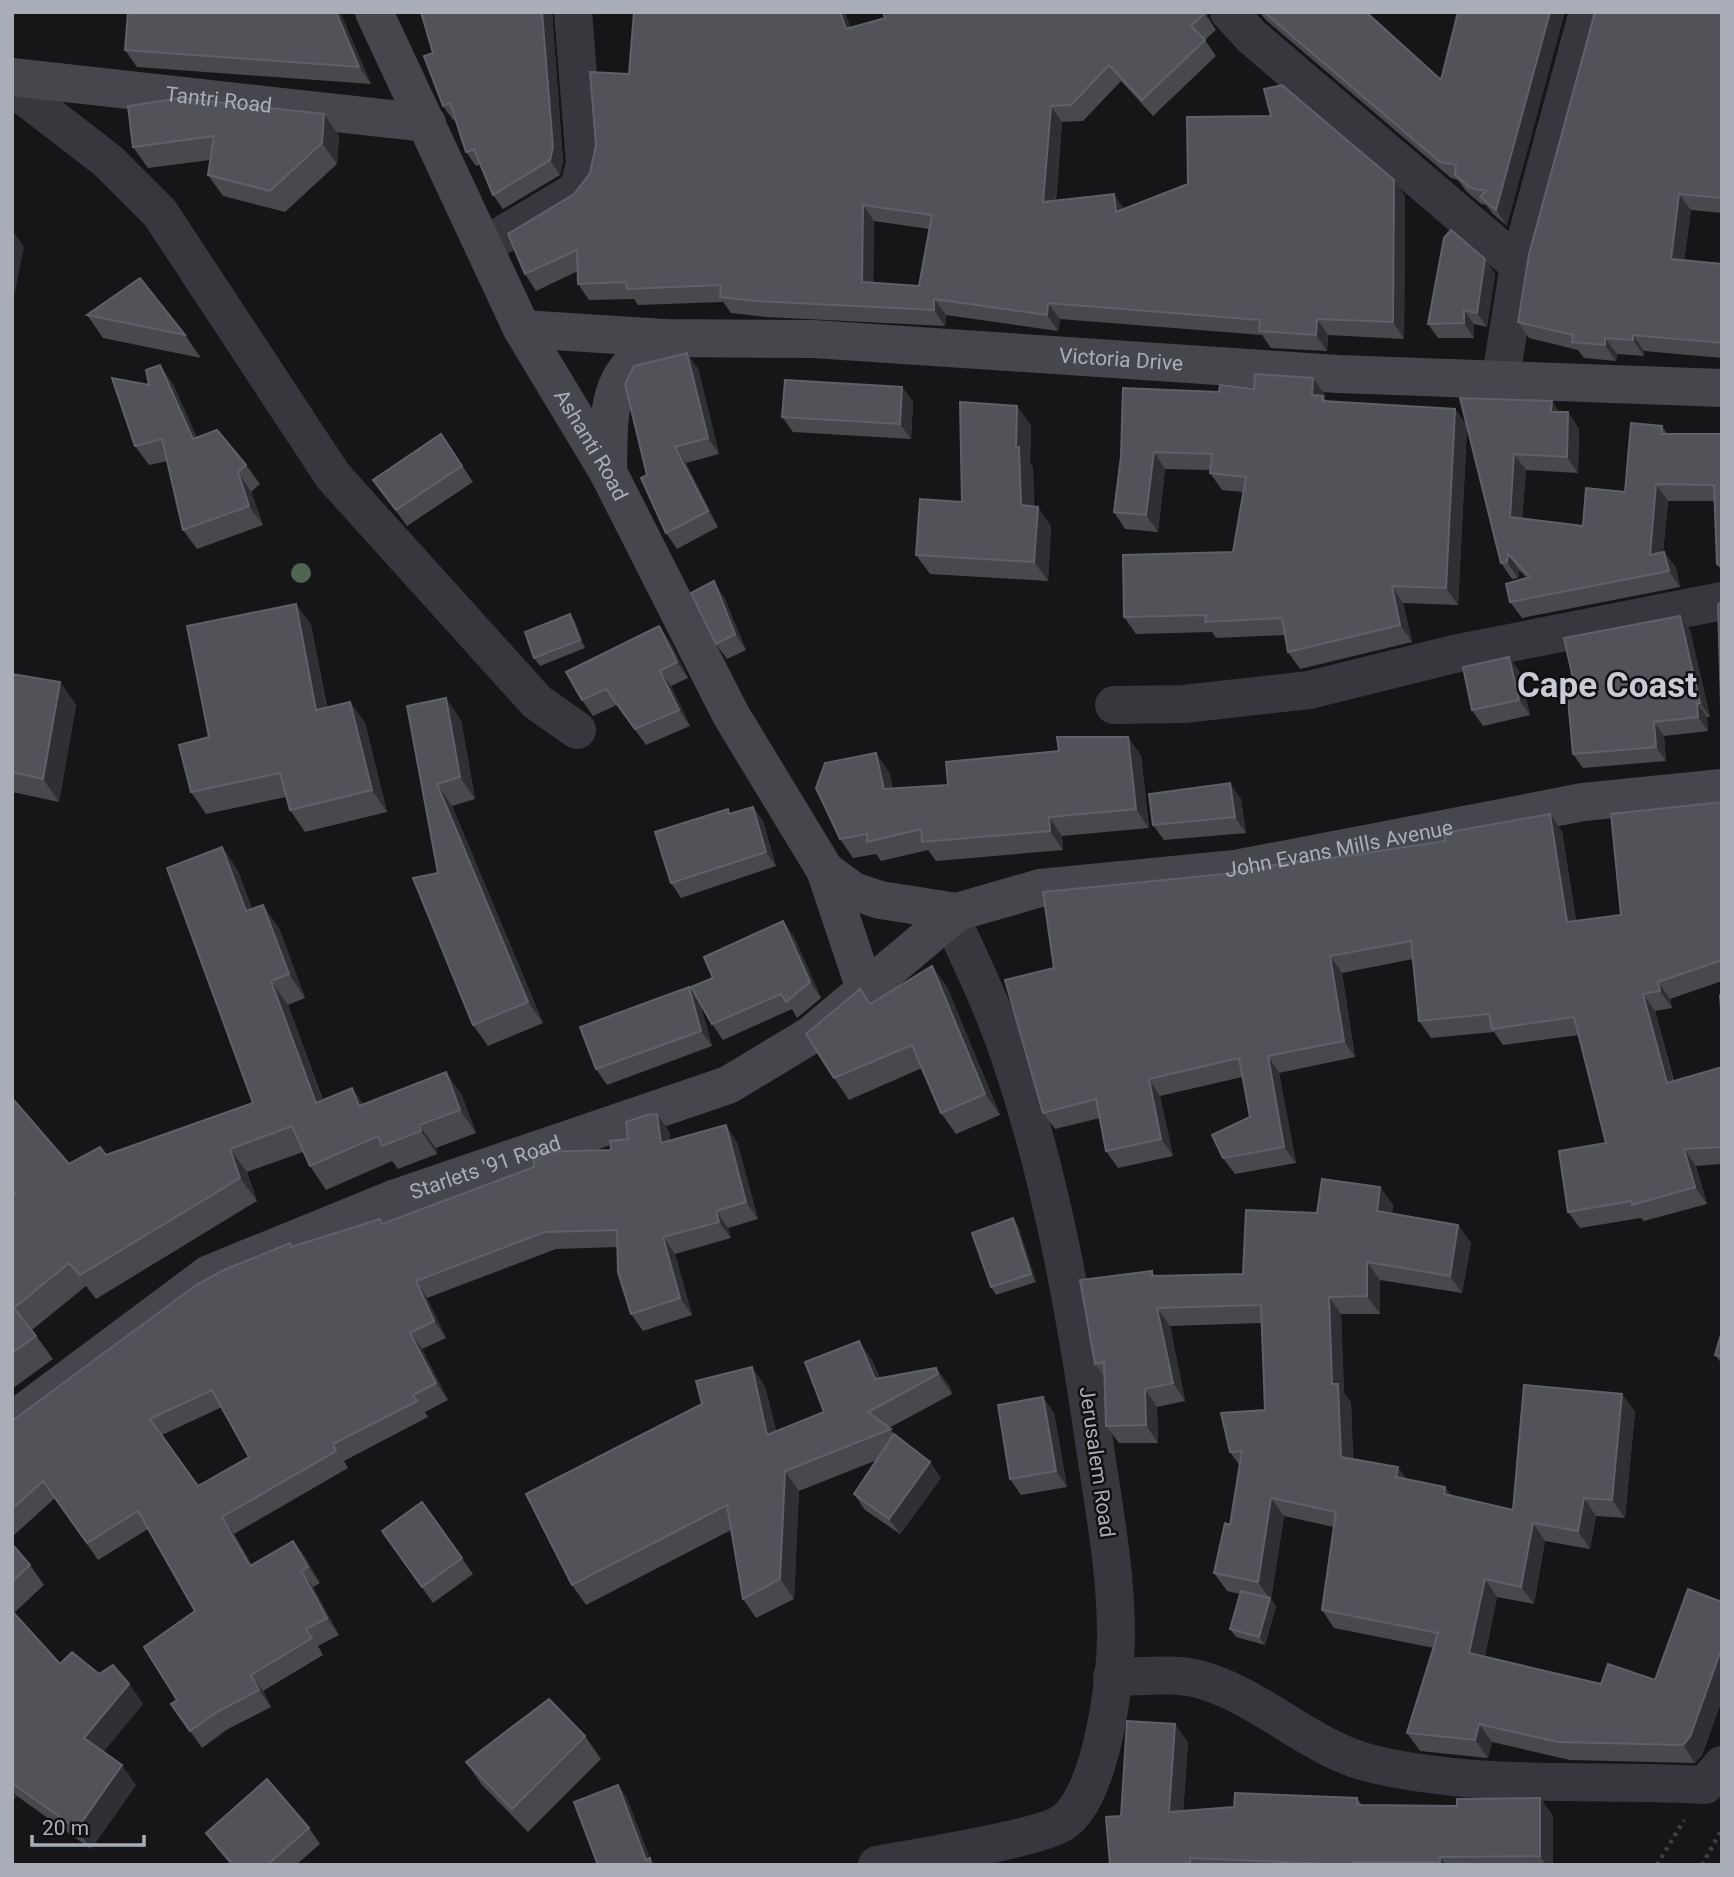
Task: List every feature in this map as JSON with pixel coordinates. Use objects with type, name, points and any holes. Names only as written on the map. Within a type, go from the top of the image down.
[{"type":"street","name":"Ashanti Road","points":[[374,12],[522,329],[608,472],[731,715],[769,782],[825,870],[865,989]]},
{"type":"street","points":[[484,246],[574,192],[580,184],[585,163],[573,12]]},
{"type":"street","points":[[1229,12],[1252,37],[1519,265]]},
{"type":"street","points":[[1500,382],[1519,265],[1588,12]]},
{"type":"street","name":"Tantri Road","points":[[12,77],[428,123]]},
{"type":"street","points":[[12,87],[108,162],[160,213],[333,476],[537,702],[577,730]]},
{"type":"street","name":"Victoria Drive","points":[[522,329],[664,338],[813,339],[1500,382],[1722,388]]},
{"type":"street","points":[[608,472],[610,421],[620,380],[639,357],[664,338]]},
{"type":"street","points":[[1114,705],[1184,704],[1309,690],[1454,654],[1722,601]]},
{"type":"street","name":"John Evans Mills Avenue","points":[[954,915],[1040,888],[1235,869],[1583,802],[1722,789]]},
{"type":"street","name":"Ashanti Road","points":[[825,870],[853,891],[880,900],[954,915]]},
{"type":"street","name":"Starlets '91 Road","points":[[12,1421],[209,1274],[393,1199],[728,1085],[811,1035],[954,915]]},
{"type":"street","name":"Jerusalem Road","points":[[877,1865],[1036,1833],[1064,1822],[1084,1798],[1100,1760],[1116,1635],[1112,1565],[1082,1359],[1054,1228],[1009,1055],[954,915]]},
{"type":"street","points":[[1112,1677],[1181,1676],[1203,1681],[1268,1710],[1343,1757],[1448,1778],[1713,1775]]},
{"type":"path","points":[[1702,1865],[1722,1829]]},
{"type":"building","points":[[128,12],[336,12],[359,67],[125,50]]},
{"type":"building","points":[[421,12],[542,12],[553,147],[550,160],[493,195],[474,149],[466,152],[450,103],[443,106],[424,56],[433,53]]},
{"type":"building","points":[[634,12],[840,12],[846,29],[885,18],[883,12],[1203,12],[1191,26],[1205,40],[1142,100],[1109,65],[1071,105],[1051,106],[1043,202],[1114,194],[1116,212],[1188,184],[1187,117],[1271,116],[1264,89],[1282,85],[1394,180],[1393,322],[1317,319],[1316,335],[1259,331],[1260,320],[1048,303],[1047,315],[934,299],[934,310],[755,301],[720,297],[721,285],[627,289],[626,282],[578,284],[577,250],[525,274],[508,234],[574,194],[590,173],[596,145],[590,72],[629,74]],"holes":[[[863,205],[932,215],[919,286],[862,282]]]},
{"type":"building","points":[[1264,12],[1366,12],[1441,80],[1458,12],[1550,12],[1496,210],[1480,197],[1486,191],[1470,188],[1455,175],[1456,165],[1440,162]]},
{"type":"building","points":[[1595,12],[1722,12],[1722,198],[1679,194],[1671,259],[1722,264],[1722,343],[1633,335],[1633,340],[1605,338],[1605,345],[1572,342],[1573,335],[1518,322],[1529,254]]},
{"type":"building","points":[[180,98],[324,114],[322,143],[270,191],[208,175],[214,136],[133,147],[128,106]]},
{"type":"building","points":[[1451,230],[1485,259],[1477,313],[1464,310],[1464,323],[1428,324],[1444,238]]},
{"type":"building","points":[[140,278],[185,335],[87,315]]},
{"type":"building","points":[[687,353],[708,438],[675,447],[708,511],[666,533],[641,478],[647,475],[625,384],[634,366]]},
{"type":"building","points":[[160,365],[193,439],[217,430],[246,465],[238,472],[249,506],[183,530],[162,439],[135,446],[112,378],[149,385],[146,370]]},
{"type":"building","points":[[1255,374],[1313,378],[1312,395],[1323,396],[1323,401],[1455,409],[1446,588],[1392,586],[1400,625],[1288,652],[1282,618],[1205,622],[1206,615],[1124,617],[1123,555],[1233,552],[1246,477],[1210,473],[1212,454],[1154,452],[1146,515],[1114,512],[1121,456],[1123,388],[1219,392],[1220,385],[1254,389]]},
{"type":"building","points":[[785,380],[902,387],[900,424],[782,417]]},
{"type":"building","points":[[1460,398],[1552,401],[1551,412],[1568,412],[1567,457],[1514,454],[1510,517],[1583,526],[1586,488],[1625,492],[1631,423],[1662,426],[1661,434],[1722,434],[1722,567],[1717,564],[1714,485],[1656,484],[1650,555],[1664,552],[1669,571],[1510,602],[1506,584],[1530,577],[1508,554],[1507,562],[1501,563]]},
{"type":"building","points":[[960,402],[1017,406],[1016,447],[1019,447],[1021,505],[1038,507],[1034,562],[916,555],[920,499],[962,502]]},
{"type":"building","points":[[441,434],[462,466],[396,510],[373,480]]},
{"type":"building","points":[[714,581],[735,634],[716,644],[691,593]]},
{"type":"building","points":[[1722,601],[1722,704],[1721,704],[1718,605]]},
{"type":"building","points":[[296,604],[316,710],[350,702],[372,790],[290,810],[280,773],[191,792],[179,745],[209,737],[187,626]]},
{"type":"building","points":[[570,614],[580,640],[534,658],[525,632]]},
{"type":"building","points":[[1680,616],[1700,703],[1697,703],[1698,717],[1654,722],[1656,747],[1573,754],[1567,688],[1575,687],[1564,638]]},
{"type":"building","points":[[659,626],[677,662],[660,671],[679,710],[635,729],[606,689],[582,700],[566,672]]},
{"type":"building","points":[[1509,657],[1519,700],[1472,710],[1463,667]]},
{"type":"building","points":[[12,674],[60,682],[43,779],[12,772]]},
{"type":"building","points":[[446,698],[460,777],[437,784],[528,1002],[473,1025],[413,878],[438,873],[407,706]]},
{"type":"building","points":[[1057,737],[1128,737],[1136,809],[1049,817],[1050,831],[922,842],[921,829],[867,842],[867,834],[840,839],[816,788],[825,763],[876,753],[884,789],[948,785],[946,762],[1059,751]]},
{"type":"building","points":[[1230,783],[1235,817],[1153,825],[1149,794]]},
{"type":"building","points":[[1722,802],[1722,960],[1658,982],[1660,991],[1643,994],[1667,1083],[1722,1067],[1722,1147],[1684,1149],[1695,1187],[1632,1205],[1631,1201],[1568,1212],[1559,1151],[1606,1143],[1574,1017],[1492,1029],[1489,1014],[1419,1021],[1411,941],[1330,956],[1344,1041],[1268,1056],[1284,1147],[1223,1158],[1212,1135],[1250,1117],[1239,1058],[1149,1079],[1161,1139],[1106,1151],[1096,1099],[1043,1113],[1005,980],[1054,968],[1043,892],[1225,874],[1445,841],[1444,833],[1550,814],[1567,922],[1621,915],[1611,814]]},
{"type":"building","points":[[753,807],[766,852],[671,883],[655,832],[728,809],[729,814]]},
{"type":"building","points":[[222,847],[246,911],[263,905],[289,974],[271,981],[316,1103],[352,1088],[359,1106],[446,1072],[460,1110],[419,1125],[421,1131],[382,1146],[378,1136],[310,1166],[292,1126],[230,1149],[240,1178],[80,1275],[69,1263],[14,1308],[36,1336],[12,1353],[12,1196],[16,1194],[12,1190],[12,1098],[69,1164],[100,1147],[106,1155],[253,1103],[167,868]]},
{"type":"building","points":[[783,921],[810,982],[786,1002],[781,994],[712,1024],[691,987],[713,978],[704,957]]},
{"type":"building","points":[[932,966],[985,1094],[941,1113],[912,1045],[834,1078],[806,1034],[860,989],[870,1004]]},
{"type":"building","points":[[689,987],[701,1031],[596,1069],[580,1027]]},
{"type":"building","points":[[657,1114],[661,1143],[726,1125],[746,1202],[716,1211],[719,1222],[663,1237],[680,1298],[631,1314],[618,1272],[617,1230],[545,1232],[416,1281],[434,1321],[410,1333],[436,1383],[413,1395],[417,1401],[333,1444],[336,1451],[222,1517],[250,1566],[293,1541],[308,1567],[301,1570],[327,1618],[306,1629],[312,1638],[251,1675],[259,1690],[217,1712],[190,1731],[171,1704],[177,1700],[144,1647],[195,1611],[138,1511],[87,1543],[43,1481],[12,1509],[12,1421],[196,1285],[224,1270],[290,1243],[291,1247],[380,1219],[382,1224],[534,1167],[533,1154],[537,1152],[611,1150],[610,1141],[628,1139],[626,1122]],"holes":[[[212,1390],[249,1457],[198,1486],[150,1419]]]},
{"type":"building","points":[[1322,1179],[1380,1187],[1377,1211],[1458,1225],[1450,1276],[1367,1262],[1367,1296],[1329,1297],[1332,1384],[1338,1384],[1341,1457],[1398,1467],[1396,1477],[1445,1487],[1444,1494],[1513,1510],[1524,1385],[1622,1394],[1612,1500],[1584,1498],[1578,1531],[1533,1523],[1521,1587],[1485,1579],[1469,1653],[1601,1684],[1608,1664],[1655,1680],[1688,1589],[1722,1602],[1722,1647],[1690,1737],[1683,1745],[1558,1742],[1479,1724],[1475,1740],[1407,1733],[1438,1633],[1322,1610],[1336,1512],[1271,1498],[1258,1582],[1214,1573],[1225,1523],[1230,1525],[1242,1451],[1230,1452],[1221,1413],[1265,1410],[1261,1305],[1157,1308],[1173,1383],[1145,1389],[1146,1425],[1106,1426],[1104,1362],[1095,1364],[1080,1280],[1152,1271],[1152,1276],[1243,1274],[1246,1210],[1317,1213]]},
{"type":"building","points":[[1013,1218],[1031,1274],[991,1287],[972,1233]]},
{"type":"building","points":[[1722,1331],[1722,1357],[1715,1355]]},
{"type":"building","points":[[859,1341],[875,1379],[936,1368],[938,1374],[868,1412],[891,1429],[785,1471],[780,1579],[743,1599],[727,1505],[572,1585],[526,1494],[702,1404],[696,1381],[752,1367],[767,1435],[824,1412],[805,1362]]},
{"type":"building","points":[[1043,1397],[1056,1471],[1010,1479],[998,1405]]},
{"type":"building","points":[[894,1434],[930,1462],[889,1519],[854,1494]]},
{"type":"building","points":[[422,1502],[462,1558],[422,1587],[382,1531]]},
{"type":"building","points":[[12,1544],[30,1565],[12,1582]]},
{"type":"building","points":[[1241,1591],[1270,1598],[1259,1637],[1230,1629]]},
{"type":"building","points":[[12,1611],[60,1664],[72,1652],[99,1674],[113,1665],[129,1684],[84,1738],[122,1765],[77,1829],[12,1783]]},
{"type":"building","points":[[549,1699],[585,1736],[512,1809],[466,1762]]},
{"type":"building","points":[[1127,1721],[1175,1724],[1169,1812],[1234,1807],[1235,1793],[1357,1798],[1357,1805],[1457,1806],[1457,1799],[1540,1798],[1540,1856],[1440,1857],[1440,1862],[1354,1862],[1354,1865],[1190,1858],[1190,1863],[1110,1865],[1106,1817],[1121,1816]]},
{"type":"building","points":[[267,1779],[309,1828],[267,1865],[233,1865],[206,1833]]},
{"type":"building","points":[[618,1785],[646,1860],[650,1858],[651,1865],[598,1865],[574,1802]]},
{"type":"district","name":"Cape Coast","points":[[1607,685]]}]
